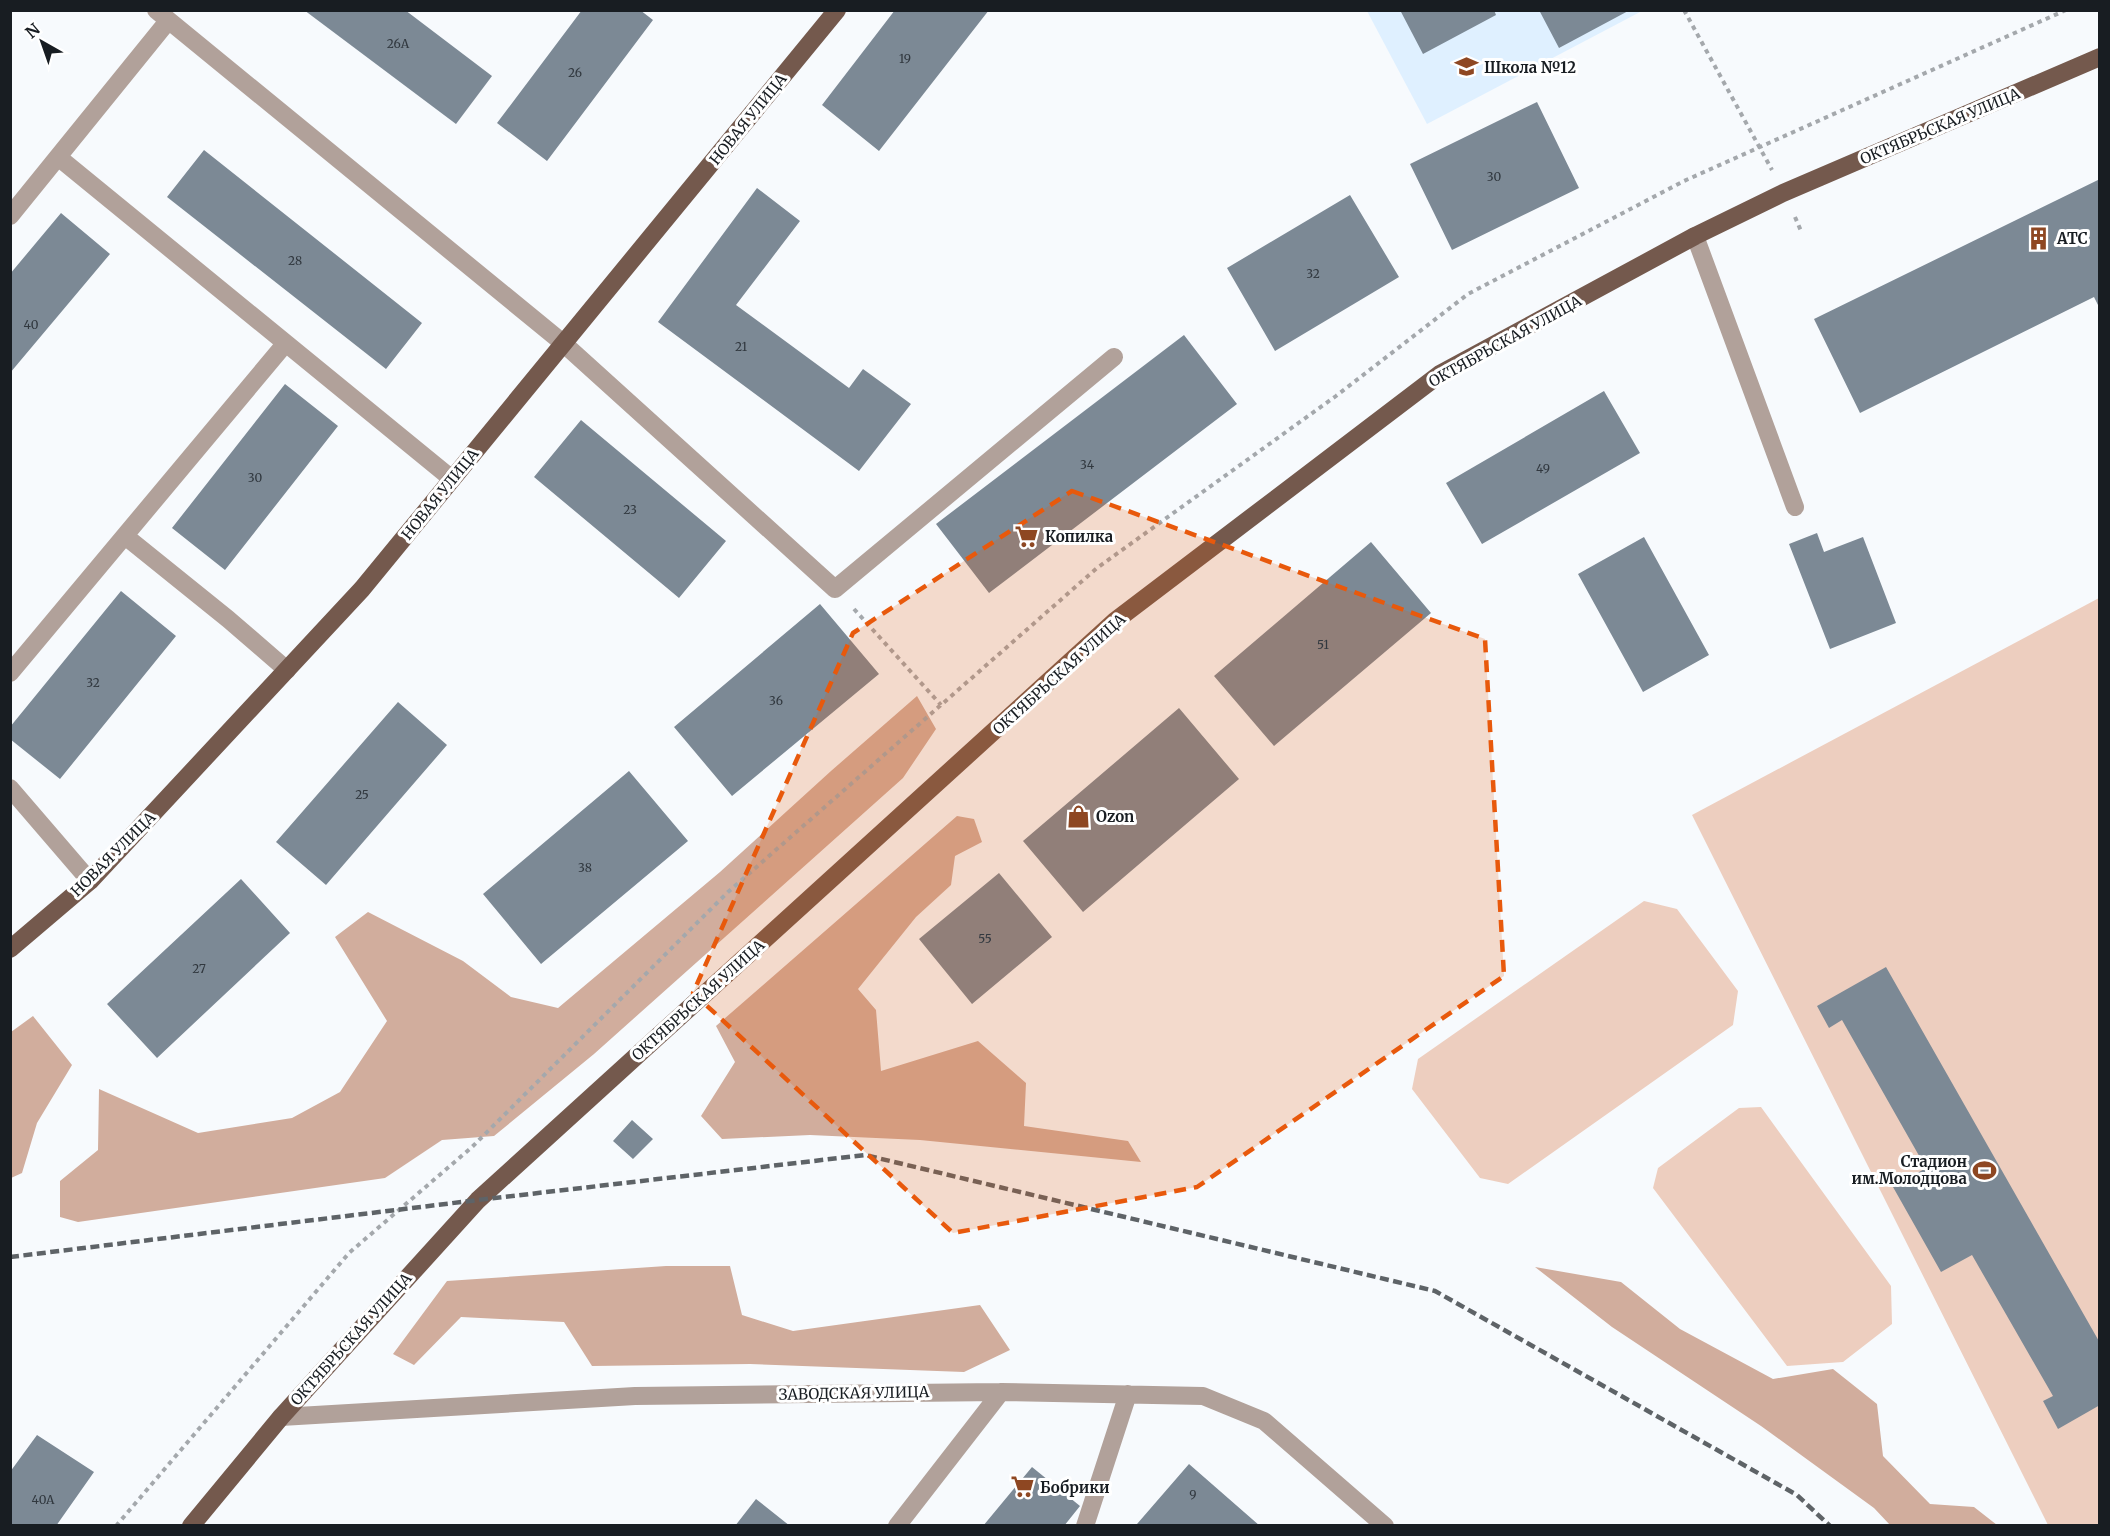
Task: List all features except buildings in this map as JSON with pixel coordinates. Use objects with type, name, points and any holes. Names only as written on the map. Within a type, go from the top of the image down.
[{"type":"main road","name":"НОВАЯ УЛИЦА","points":[[10,949],[90,881],[362,589],[837,10]]},
{"type":"main road","name":"ОКТЯБРЬСКАЯ УЛИЦА","points":[[191,1526],[281,1417],[478,1200],[1115,621],[1440,374],[1695,236],[1783,193],[2100,57]]},
{"type":"street","points":[[10,216],[58,157],[162,16],[563,343],[835,589],[1114,357]]},
{"type":"street","points":[[58,157],[452,479]]},
{"type":"street","points":[[1695,236],[1795,507]]},
{"type":"street","points":[[10,673],[285,344]]},
{"type":"street","points":[[125,536],[287,670]]},
{"type":"street","points":[[10,788],[90,881]]},
{"type":"street","points":[[897,1526],[1001,1392]]},
{"type":"street","name":"ЗАВОДСКАЯ УЛИЦА","points":[[281,1417],[635,1395],[1001,1392],[1203,1396],[1264,1421],[1385,1526]]},
{"type":"street","points":[[1085,1526],[1128,1394]]},
{"type":"path","points":[[1684,10],[1760,147],[1801,231]]},
{"type":"path","points":[[835,589],[941,705]]},
{"type":"highlighted area","points":[[1072,491],[1485,639],[1504,976],[1197,1187],[953,1233],[693,993],[853,633]]},
{"type":"shaded area","name":"Школа №12","points":[[1367,11],[1642,11],[1427,124]]},
{"type":"shaded area","name":"Стадион им.Молодцова","points":[[2099,598],[2099,1525],[2048,1525],[1692,815]]},
{"type":"shaded area","points":[[917,696],[936,729],[903,778],[594,1054],[494,1136],[442,1140],[385,1178],[78,1222],[60,1217],[60,1181],[98,1150],[99,1089],[198,1133],[292,1118],[340,1092],[387,1021],[335,937],[368,912],[463,961],[511,997],[558,1008],[720,872]]},
{"type":"shaded area","points":[[957,816],[974,819],[982,842],[955,856],[951,885],[916,917],[858,989],[876,1010],[881,1071],[978,1041],[1026,1083],[1024,1126],[1128,1141],[1141,1162],[920,1140],[810,1135],[722,1139],[701,1116],[735,1062],[716,1026]]},
{"type":"shaded area","points":[[1644,901],[1677,909],[1738,991],[1733,1025],[1508,1184],[1480,1178],[1412,1089],[1418,1059]]},
{"type":"shaded area","points":[[33,1016],[72,1065],[37,1123],[22,1173],[11,1178],[11,1032]]},
{"type":"shaded area","points":[[1761,1107],[1891,1286],[1892,1324],[1843,1362],[1787,1366],[1653,1188],[1658,1168],[1739,1108]]},
{"type":"shaded area","points":[[666,1266],[730,1266],[742,1315],[793,1331],[980,1305],[1010,1350],[964,1372],[750,1364],[592,1366],[564,1322],[461,1317],[414,1365],[393,1354],[447,1281]]},
{"type":"shaded area","points":[[1535,1267],[1621,1282],[1680,1329],[1773,1379],[1833,1369],[1877,1404],[1883,1456],[1930,1504],[1974,1507],[1997,1525],[1890,1525],[1874,1508],[1761,1426],[1612,1327]]},
{"type":"railway","points":[[10,1257],[865,1155],[1435,1291],[1797,1495],[1830,1526]]},
{"type":"place","name":"Школа №12","points":[[1466,67]]},
{"type":"place","name":"АТС","points":[[2039,238]]},
{"type":"place","name":"Копилка","points":[[1027,536]]},
{"type":"place","name":"Ozon","points":[[1078,816]]},
{"type":"place","name":"Стадион им.Молодцова","points":[[1985,1170]]},
{"type":"place","name":"Бобрики","points":[[1022,1487]]}]
